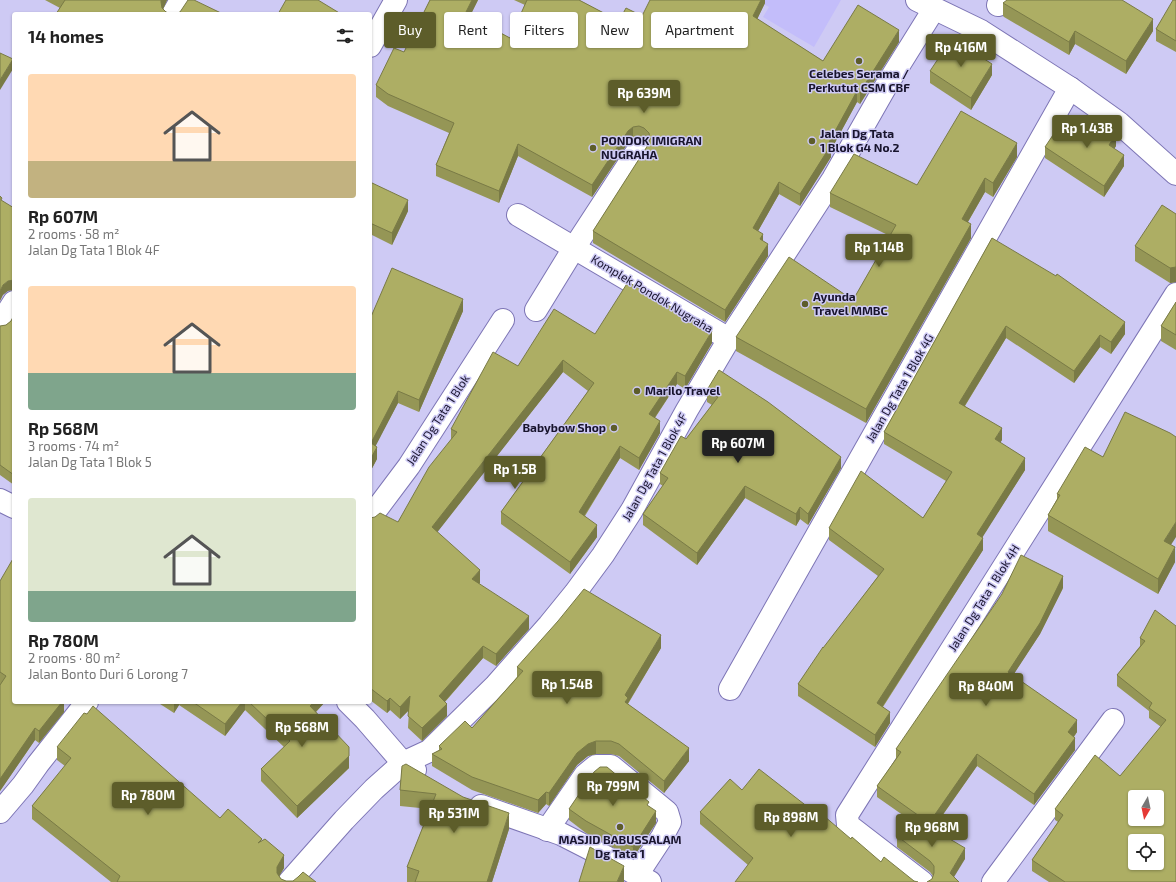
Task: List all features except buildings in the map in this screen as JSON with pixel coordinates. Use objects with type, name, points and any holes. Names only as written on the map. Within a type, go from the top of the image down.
[{"type":"street","points":[[372,42],[396,0]]},
{"type":"street","points":[[925,4],[981,31],[1070,88],[1119,123],[1176,174]]},
{"type":"street","name":"Jalan Dg Tata 1 Blok 4F","points":[[288,882],[359,804],[403,763],[429,751],[470,712],[523,656],[575,594],[603,555],[632,510],[687,410],[730,339],[833,179],[886,86],[925,4]]},
{"type":"street","name":"Jalan Dg Tata 1 Blok 4G","points":[[730,689],[1070,88]]},
{"type":"street","points":[[536,310],[574,248],[638,150]]},
{"type":"street","name":"Komplek Pondok Nugraha","points":[[518,215],[730,339]]},
{"type":"street","name":"Jalan Dg Tata 1 Blok 4H","points":[[922,882],[848,825],[847,815],[1176,294]]},
{"type":"street","points":[[0,324],[12,305]]},
{"type":"street","name":"Jalan Dg Tata 1 Blok","points":[[372,515],[409,466],[503,320]]},
{"type":"street","points":[[0,500],[12,506]]},
{"type":"street","points":[[0,812],[85,704]]},
{"type":"street","points":[[350,704],[403,763],[432,781]]},
{"type":"street","points":[[993,882],[1112,720]]},
{"type":"street","points":[[462,798],[467,801],[547,830],[561,834],[643,878],[670,822],[667,812],[610,766],[596,766],[585,776],[547,830]]},
{"type":"shaded area","points":[[756,0],[841,0],[814,47],[763,17],[769,7]]},
{"type":"place","name":"Celebes Serama / Perkutut CSM CBF","points":[[859,61]]},
{"type":"place","name":"Jalan Dg Tata 1 Blok G4 No.2","points":[[812,141]]},
{"type":"place","name":"PONDOK IMIGRAN NUGRAHA","points":[[593,148]]},
{"type":"place","name":"Ayunda Travel MMBC","points":[[805,304]]},
{"type":"place","name":"Marilo Travel","points":[[637,391]]},
{"type":"place","name":"Babybow Shop","points":[[614,428]]},
{"type":"place","name":"MASJID BABUSSALAM Dg Tata 1","points":[[620,827]]}]
